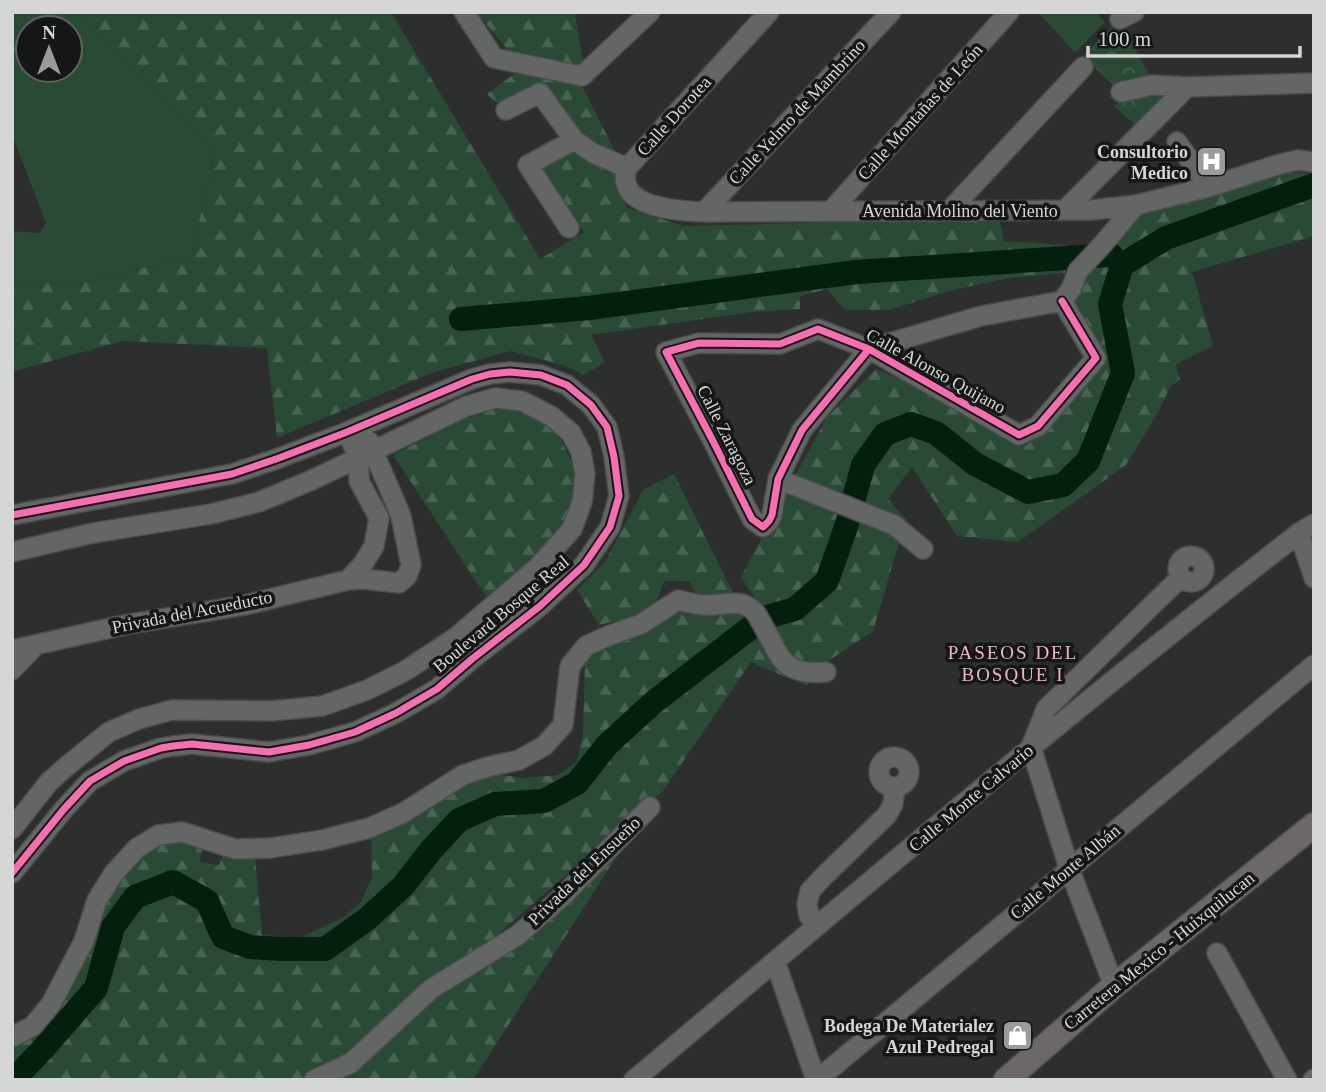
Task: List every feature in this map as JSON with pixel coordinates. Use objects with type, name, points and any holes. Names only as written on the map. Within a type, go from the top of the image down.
[{"type":"main road","name":"Carretera Mexico - Huixquilucan","points":[[1006,1080],[1114,986],[1314,825]]},
{"type":"street","points":[[464,12],[494,58],[582,76],[650,12]]},
{"type":"street","name":"Calle Dorotea","points":[[574,140],[593,153],[627,168],[769,12]]},
{"type":"street","name":"Calle Yelmo de Mambrino","points":[[704,212],[891,12]]},
{"type":"street","name":"Calle Montañas de León","points":[[831,211],[1009,12]]},
{"type":"street","points":[[950,210],[1083,68]]},
{"type":"street","points":[[1121,92],[1152,85],[1187,87],[1314,83]]},
{"type":"street","points":[[1065,210],[1187,87]]},
{"type":"street","points":[[506,110],[540,93],[574,140],[528,164],[569,228]]},
{"type":"street","points":[[1177,142],[1209,187]]},
{"type":"street","name":"Avenida Molino del Viento","points":[[627,168],[624,177],[627,184],[632,193],[641,200],[662,208],[704,212],[1091,210],[1136,205],[1209,187],[1297,160],[1314,162]]},
{"type":"street","points":[[869,349],[981,316],[1062,301],[1071,289],[1078,271],[1136,205]]},
{"type":"street","name":"Calle Alonso Quijano","points":[[666,352],[699,343],[780,344],[818,329],[869,349],[1019,435],[1038,426],[1096,358],[1062,301]]},
{"type":"street","name":"Calle Zaragoza","points":[[666,352],[752,519],[763,527],[772,515],[778,479],[802,430],[869,349]]},
{"type":"street","name":"Boulevard Bosque Real","points":[[12,515],[232,474],[354,429],[472,379],[510,372],[541,375],[567,385],[591,405],[607,428],[614,457],[618,496],[610,527],[584,565],[540,606],[437,689],[355,733],[309,745],[269,752],[192,744],[173,746],[124,761],[90,781],[12,873]]},
{"type":"street","name":"Boulevard Bosque Real","points":[[12,551],[93,533],[241,508],[277,496],[467,406],[495,398],[522,401],[551,416],[571,433],[581,452],[585,474],[582,502],[572,529],[537,568],[455,638],[396,676],[322,706],[271,711],[172,710],[150,715],[109,732],[67,766],[49,782],[12,829]]},
{"type":"street","name":"Privada del Acueducto","points":[[12,650],[124,625],[245,605],[348,579],[399,583],[407,576],[411,565],[401,516],[354,429]]},
{"type":"street","name":"Privada del Acueducto","points":[[366,455],[359,481],[379,519]]},
{"type":"street","points":[[778,479],[894,525],[923,549]]},
{"type":"street","points":[[348,579],[363,564],[374,546],[379,519],[401,516]]},
{"type":"street","points":[[1306,528],[1314,579]]},
{"type":"street","name":"Calle Monte Calvario","points":[[634,1080],[1031,747],[1214,598],[1306,528]]},
{"type":"street","points":[[1114,986],[1069,868],[1031,747],[1046,709],[1181,577]]},
{"type":"street","points":[[12,1037],[33,1026],[51,1004],[84,941],[97,900],[114,873],[137,848],[159,835],[182,832],[236,849],[270,848],[322,840],[369,828],[403,813],[463,775],[519,760],[544,746],[563,724],[570,666],[586,646],[641,624],[678,600],[702,606],[744,604],[759,617],[776,652],[794,670],[808,674],[826,672]]},
{"type":"street","name":"Boulevard Bosque Real","points":[[455,638],[472,659]]},
{"type":"street","points":[[12,670],[36,645]]},
{"type":"street","name":"Calle Monte Albán","points":[[817,1080],[1314,665]]},
{"type":"street","points":[[819,924],[809,916],[807,904],[810,891],[887,815],[893,804],[895,787]]},
{"type":"street","name":"Privada del Ensueño","points":[[314,1080],[351,1063],[431,989],[518,934],[564,896],[650,807]]},
{"type":"street","points":[[1217,953],[1287,1080]]},
{"type":"street","points":[[775,961],[817,1080]]},
{"type":"green space","points":[[12,12],[80,14],[14,14],[14,84],[84,84],[84,19],[215,152],[191,257],[75,284],[12,282],[12,231],[40,233],[46,223],[12,135]]},
{"type":"green space","points":[[78,12],[391,12],[540,259],[584,232],[540,167],[575,152],[617,173],[627,208],[683,226],[999,218],[1004,241],[1067,245],[1065,273],[1009,278],[949,291],[889,310],[845,310],[827,289],[800,296],[800,309],[752,312],[591,335],[605,362],[584,375],[566,366],[511,351],[434,372],[277,438],[267,348],[123,341],[12,372],[12,282],[75,284],[191,257],[215,152],[112,50],[84,19],[84,14]]},
{"type":"green space","points":[[476,12],[575,12],[583,66],[507,49]]},
{"type":"green space","points":[[1038,12],[1096,12],[1105,22],[1075,53]]},
{"type":"green space","points":[[1111,28],[1128,45],[1132,43],[1151,78],[1115,87],[1083,56]]},
{"type":"green space","points":[[521,69],[579,80],[619,159],[593,147],[540,89],[501,107],[487,94]]},
{"type":"green space","points":[[1177,91],[1139,128],[1114,106],[1125,97]]},
{"type":"green space","points":[[1287,172],[1314,174],[1314,236],[1192,272],[1213,346],[1176,364],[1180,380],[1170,387],[1159,411],[1126,465],[1018,542],[957,536],[912,467],[888,499],[906,519],[873,631],[819,667],[807,686],[751,662],[663,791],[349,1059],[307,1080],[12,1080],[12,1043],[51,1015],[105,893],[134,856],[178,837],[203,846],[200,862],[219,865],[223,854],[255,857],[262,935],[299,938],[344,917],[361,902],[372,877],[371,834],[460,780],[490,773],[524,778],[558,775],[577,762],[583,735],[585,657],[675,614],[698,598],[689,581],[664,581],[657,600],[633,617],[599,625],[577,590],[605,562],[643,490],[674,474],[741,609],[764,611],[741,577],[827,417],[876,369],[938,395],[1023,447],[1042,435],[1100,356],[1072,306],[1084,275],[1138,214]]},
{"type":"green space","points":[[511,409],[540,420],[561,440],[575,468],[575,504],[565,527],[532,562],[487,598],[393,455],[457,422],[490,410]]},
{"type":"green space","points":[[624,845],[473,1080],[334,1080],[430,1000]]},
{"type":"waterway","points":[[12,1079],[42,1050],[96,988],[113,927],[135,897],[173,882],[207,901],[223,937],[250,947],[325,949],[367,919],[403,886],[459,820],[495,804],[544,801],[577,783],[607,745],[654,702],[763,618],[795,609],[827,581],[847,524],[863,465],[885,434],[911,424],[936,433],[975,464],[1028,492],[1063,485],[1088,461],[1123,373],[1110,304],[1122,265],[1166,238],[1314,185]]},
{"type":"waterway","points":[[461,319],[589,308],[856,272],[1111,255]]},
{"type":"cycle path","points":[[869,349],[802,430],[778,479],[772,515],[763,527],[752,519],[666,352],[699,343],[780,344],[818,329],[869,349],[1019,435],[1038,426],[1096,358],[1062,301]]},
{"type":"cycle path","points":[[12,515],[232,474],[347,432],[472,379],[510,372],[541,375],[567,385],[591,405],[607,427],[619,496],[610,527],[584,565],[540,606],[437,689],[396,713],[355,732],[309,745],[269,752],[192,744],[161,748],[124,761],[90,781],[12,873]]},
{"type":"place","name":"Consultorio Medico","points":[[1211,162]]},
{"type":"place","name":"Bodega De Materialez Azul Pedregal","points":[[1017,1036]]},
{"type":"district","name":"PASEOS DEL BOSQUE I","points":[[1013,663]]}]
